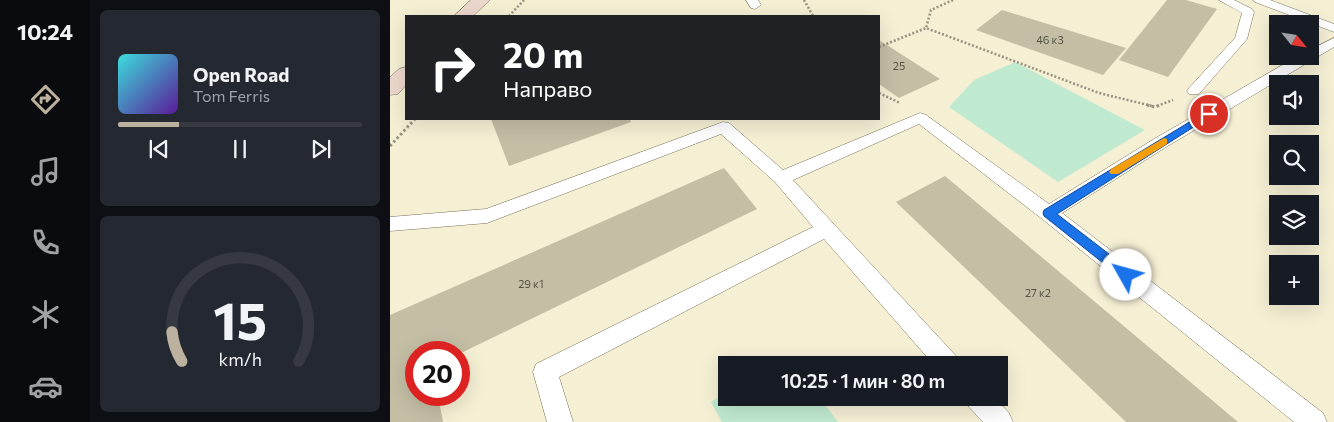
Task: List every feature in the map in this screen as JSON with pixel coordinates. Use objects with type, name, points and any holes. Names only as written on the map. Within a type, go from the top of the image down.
[{"type":"street","points":[[465,15],[481,0]]},
{"type":"street","points":[[390,89],[405,74]]},
{"type":"lane","points":[[1194,91],[1241,38],[1248,12],[1225,0]]},
{"type":"lane","points":[[1259,0],[1334,28]]},
{"type":"lane","points":[[1319,50],[1334,42]]},
{"type":"lane","points":[[1319,55],[1334,56]]},
{"type":"lane","points":[[1048,213],[1160,143],[1293,65]]},
{"type":"lane","points":[[781,178],[920,118],[1048,213],[1314,422]]},
{"type":"lane","points":[[390,224],[487,216],[723,127],[781,178],[940,356]]},
{"type":"lane","points":[[560,422],[545,372],[826,228]]},
{"type":"lane","points":[[985,406],[1000,422]]},
{"type":"path","points":[[510,15],[524,0]]},
{"type":"path","points":[[804,0],[812,15]]},
{"type":"path","points":[[926,28],[931,10],[953,0]]},
{"type":"path","points":[[880,47],[926,28],[1099,92],[1155,107],[1194,91]]},
{"type":"path","points":[[390,146],[414,120]]},
{"type":"green space","points":[[1015,62],[1145,130],[1058,182],[949,107],[974,80]]},
{"type":"green space","points":[[718,397],[718,406],[826,406],[838,422],[722,422],[711,402]]},
{"type":"building","points":[[1167,0],[1186,0],[1217,9],[1168,77],[1119,60]]},
{"type":"building","points":[[1002,10],[1126,48],[1103,75],[976,30]]},
{"type":"building","points":[[880,41],[940,79],[899,98],[880,85]]},
{"type":"building","points":[[491,120],[630,120],[631,122],[509,166]]},
{"type":"building","points":[[724,168],[757,209],[470,349],[470,341],[405,341],[405,406],[440,406],[443,422],[390,422],[390,315]]},
{"type":"building","points":[[945,176],[1238,422],[1126,422],[896,202]]},
{"type":"slow traffic","points":[[1115,172],[1164,141]]},
{"type":"route","points":[[1126,275],[1048,213],[1209,114]]}]
